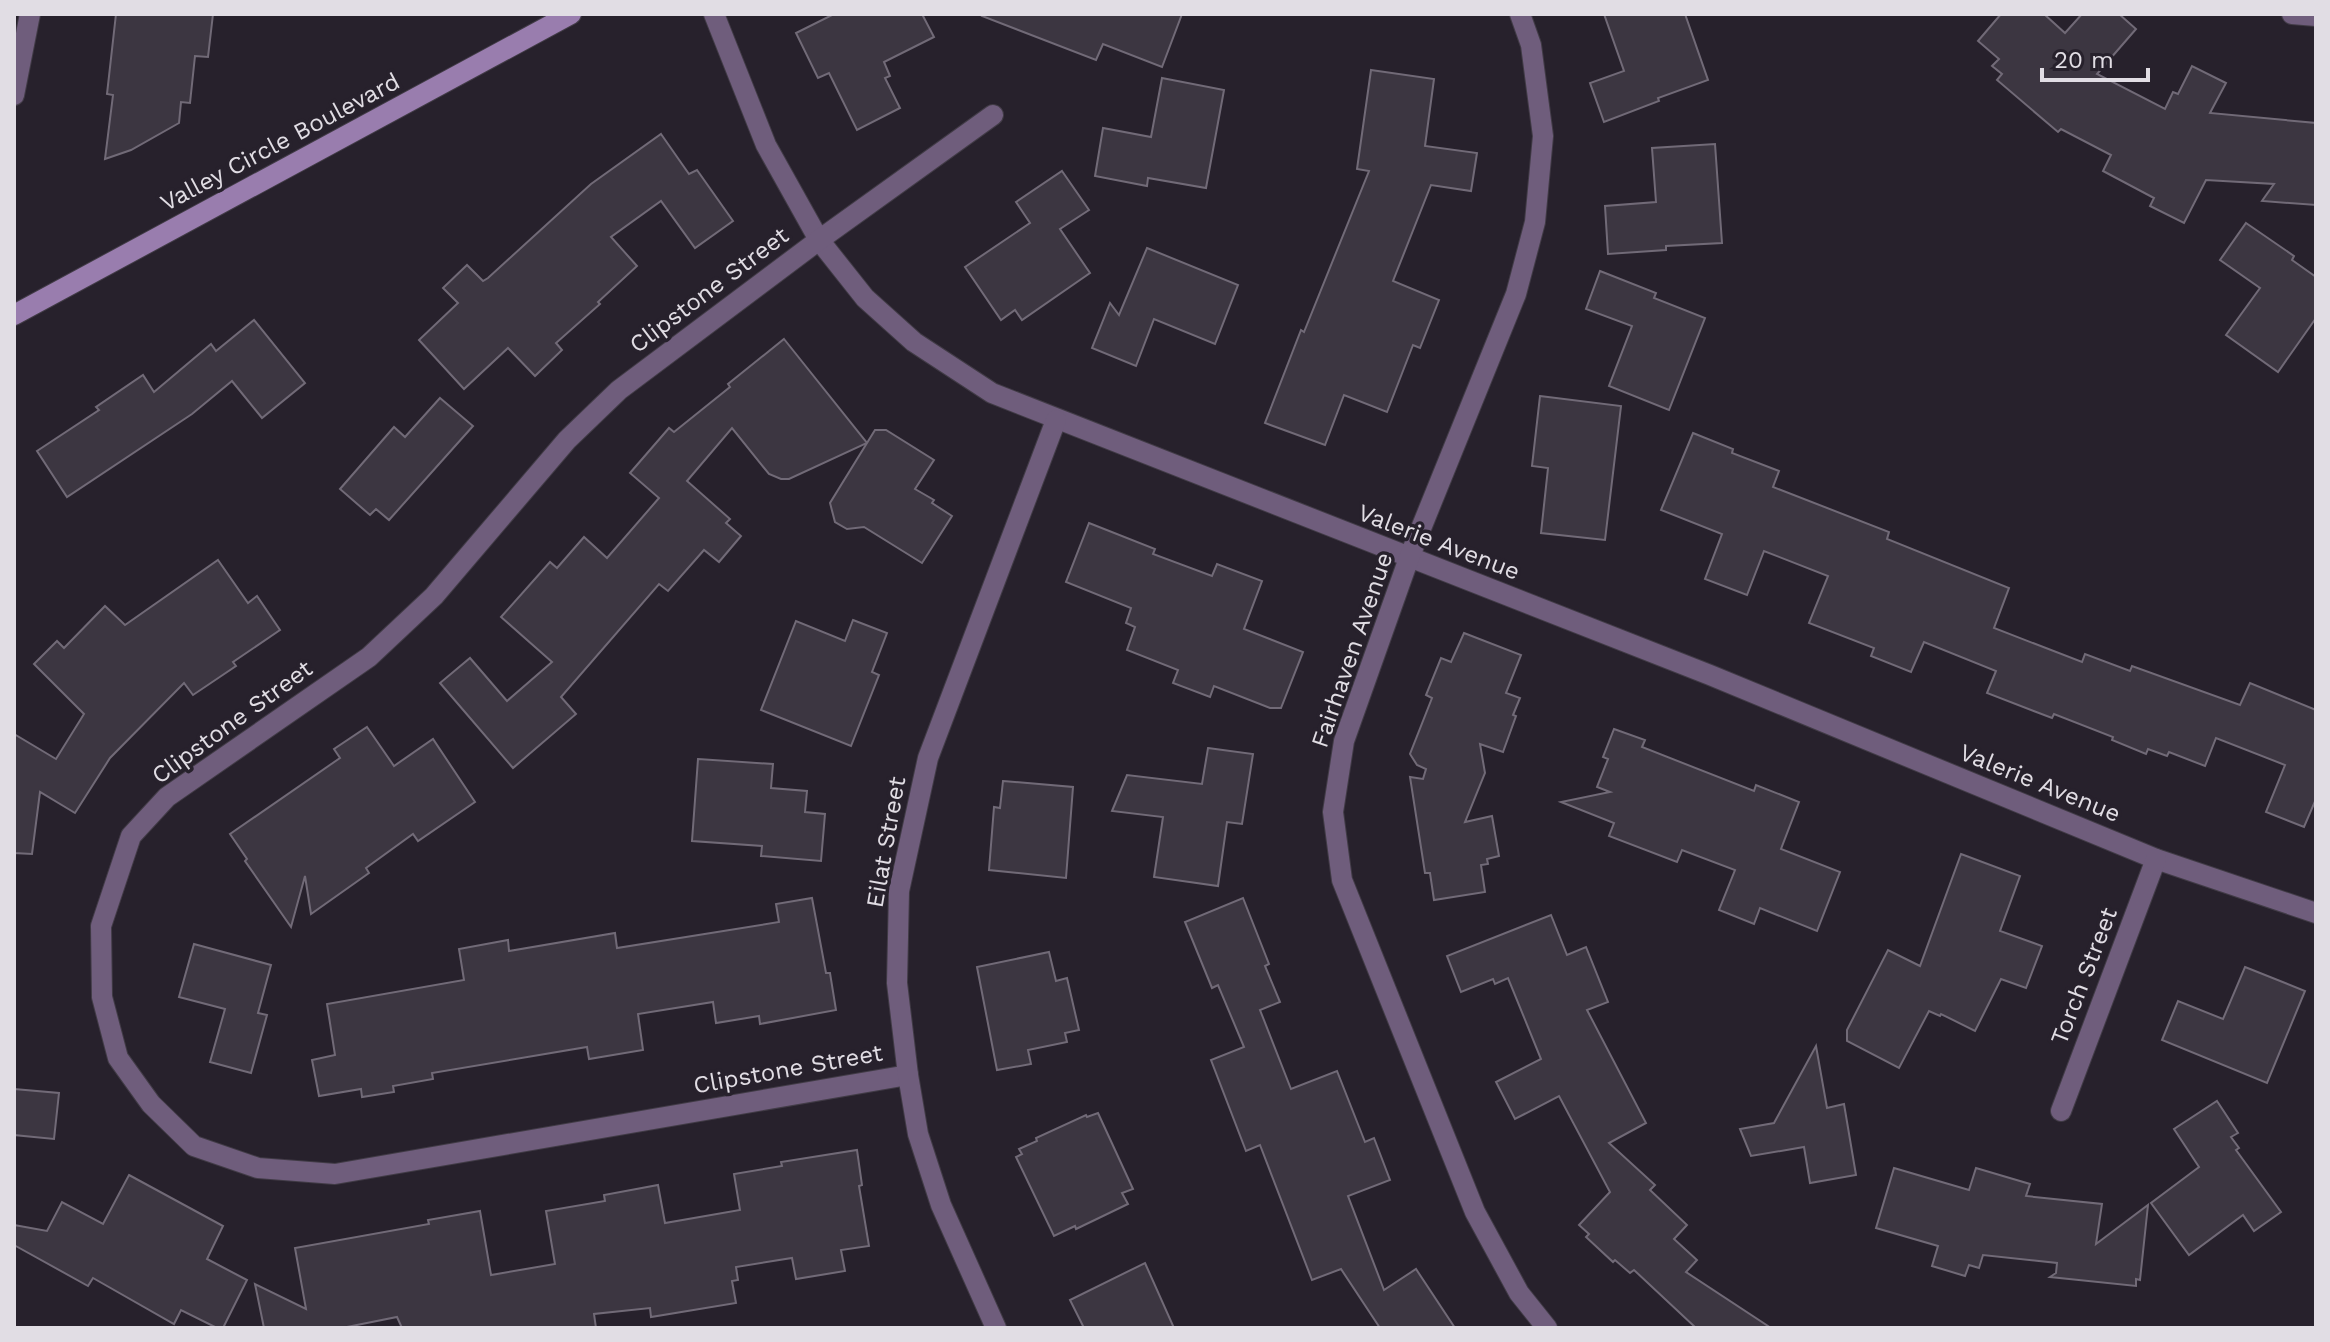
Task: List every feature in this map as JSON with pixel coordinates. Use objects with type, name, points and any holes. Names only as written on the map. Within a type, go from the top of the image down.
[{"type":"main road","name":"Valley Circle Boulevard","points":[[14,315],[571,14]]},
{"type":"street","points":[[14,95],[30,14]]},
{"type":"street","name":"Valerie Avenue","points":[[714,14],[766,145],[819,240],[865,298],[914,342],[992,393],[1710,675],[2156,859],[2316,913]]},
{"type":"street","name":"Fairhaven Avenue","points":[[1520,14],[1531,45],[1543,136],[1535,222],[1516,294],[1409,558],[1344,741],[1333,812],[1342,880],[1475,1212],[1519,1293],[1547,1328]]},
{"type":"street","points":[[2292,14],[2316,16]]},
{"type":"street","name":"Clipstone Street","points":[[908,1075],[335,1174],[258,1168],[194,1146],[151,1104],[118,1058],[102,997],[101,926],[131,836],[167,797],[369,657],[434,596],[567,440],[619,390],[993,115]]},
{"type":"street","name":"Eilat Street","points":[[996,1328],[941,1205],[918,1134],[897,983],[899,891],[928,758],[1056,420]]},
{"type":"street","name":"Torch Street","points":[[2061,1111],[2156,859]]},
{"type":"building","points":[[116,14],[213,14],[208,57],[195,56],[190,103],[181,102],[179,123],[131,150],[105,159],[113,95],[107,94]]},
{"type":"building","points":[[834,14],[922,14],[934,37],[884,62],[890,76],[885,78],[900,108],[857,130],[829,73],[818,78],[796,33]]},
{"type":"building","points":[[983,14],[1182,14],[1162,67],[1103,44],[1096,60]]},
{"type":"building","points":[[1604,14],[1685,14],[1708,80],[1604,122],[1590,83],[1624,71]]},
{"type":"building","points":[[2001,14],[2044,14],[2065,33],[2082,14],[2119,14],[2136,29],[2097,74],[2165,109],[2173,92],[2178,94],[2192,66],[2226,83],[2210,113],[2316,123],[2316,205],[2262,201],[2274,184],[2206,180],[2184,223],[2150,206],[2154,198],[2103,171],[2111,155],[2061,129],[2058,132],[1997,80],[2002,74],[1992,66],[1999,59],[1978,41]]},
{"type":"building","points":[[1371,70],[1434,79],[1425,146],[1477,153],[1471,191],[1431,185],[1393,281],[1439,300],[1420,348],[1413,345],[1387,412],[1344,395],[1325,445],[1265,423],[1369,171],[1357,169]]},
{"type":"building","points":[[1162,78],[1224,90],[1206,188],[1148,178],[1147,186],[1095,176],[1103,128],[1151,137]]},
{"type":"building","points":[[661,134],[689,174],[697,170],[733,221],[695,248],[661,201],[611,237],[637,266],[556,343],[562,350],[535,376],[508,348],[464,389],[419,340],[458,303],[443,288],[467,265],[483,281],[488,278],[591,184]]},
{"type":"building","points":[[1715,144],[1722,243],[1608,254],[1605,206],[1656,202],[1652,148]]},
{"type":"building","points":[[1062,171],[1089,210],[1060,229],[1090,273],[1022,320],[1015,310],[1001,320],[965,267],[1030,223],[1016,202]]},
{"type":"building","points":[[2246,223],[2294,256],[2292,260],[2316,277],[2316,318],[2278,372],[2226,335],[2260,288],[2220,260]]},
{"type":"building","points":[[1147,248],[1238,285],[1215,344],[1154,319],[1136,366],[1092,348],[1110,303],[1119,315]]},
{"type":"building","points":[[1600,271],[1656,293],[1654,298],[1705,318],[1669,410],[1609,386],[1632,326],[1586,309]]},
{"type":"building","points":[[254,320],[305,383],[262,418],[232,381],[192,414],[67,497],[37,451],[99,410],[96,407],[143,375],[154,392],[211,344],[216,351]]},
{"type":"building","points":[[784,339],[867,443],[789,479],[781,479],[769,474],[732,428],[687,481],[730,519],[726,523],[741,536],[719,562],[704,550],[668,591],[659,584],[561,697],[576,714],[513,768],[440,683],[470,658],[507,701],[552,662],[501,617],[550,562],[557,568],[584,537],[607,558],[659,498],[630,473],[669,428],[674,432]]},
{"type":"building","points":[[1540,396],[1621,406],[1605,540],[1541,533],[1548,468],[1532,466]]},
{"type":"building","points":[[440,398],[473,426],[389,520],[376,509],[370,515],[340,489],[394,427],[405,437]]},
{"type":"building","points":[[875,430],[886,430],[934,460],[915,489],[952,516],[922,563],[864,527],[847,529],[835,522],[830,503]]},
{"type":"building","points":[[1693,433],[1733,449],[1732,453],[1779,471],[1773,487],[1889,532],[1887,539],[2009,588],[1994,628],[2082,662],[2085,654],[2130,671],[2132,666],[2240,705],[2250,683],[2316,710],[2316,799],[2304,827],[2266,812],[2285,765],[2216,738],[2205,766],[2169,752],[2167,756],[2148,749],[2146,754],[2112,740],[2113,737],[2054,714],[2052,718],[1987,693],[1996,671],[1924,642],[1911,672],[1871,656],[1874,648],[1809,623],[1828,576],[1764,551],[1747,595],[1705,579],[1722,534],[1661,510]]},
{"type":"building","points":[[1089,523],[1155,549],[1153,554],[1212,576],[1217,564],[1262,581],[1244,629],[1303,652],[1281,708],[1270,708],[1214,686],[1210,697],[1173,683],[1178,670],[1127,650],[1135,627],[1126,623],[1131,608],[1066,582]]},
{"type":"building","points":[[218,560],[248,603],[257,596],[280,630],[233,662],[236,666],[193,695],[184,683],[110,758],[75,813],[40,792],[32,854],[14,853],[14,734],[56,759],[84,714],[34,664],[57,641],[64,648],[105,606],[125,625]]},
{"type":"building","points":[[853,620],[887,633],[872,672],[879,675],[851,746],[761,710],[796,621],[845,641]]},
{"type":"building","points":[[1464,633],[1521,655],[1506,693],[1520,698],[1503,752],[1480,744],[1485,773],[1465,822],[1492,816],[1499,856],[1487,859],[1488,864],[1481,865],[1485,892],[1434,900],[1430,873],[1425,873],[1410,777],[1423,779],[1426,769],[1417,765],[1410,754],[1432,698],[1426,695],[1441,658],[1451,662]]},
{"type":"building","points":[[367,727],[394,766],[433,739],[475,802],[418,841],[413,834],[366,868],[369,873],[311,914],[305,876],[291,927],[230,834],[340,758],[334,749]]},
{"type":"building","points":[[1614,729],[1645,740],[1642,747],[1754,791],[1756,785],[1799,802],[1781,849],[1840,872],[1817,931],[1760,908],[1754,924],[1719,910],[1735,870],[1682,850],[1677,862],[1609,836],[1614,823],[1561,802],[1610,792],[1597,787],[1608,759],[1603,757]]},
{"type":"building","points":[[1208,748],[1253,754],[1242,824],[1227,822],[1218,886],[1154,877],[1163,817],[1112,811],[1127,775],[1202,784]]},
{"type":"building","points":[[698,759],[773,764],[771,788],[807,791],[805,812],[825,814],[821,861],[761,856],[762,846],[692,841]]},
{"type":"building","points":[[1003,781],[1073,787],[1066,878],[989,870],[994,807],[1000,808]]},
{"type":"building","points":[[1961,854],[2020,876],[2000,931],[2042,946],[2026,988],[2001,979],[1975,1031],[1929,1011],[1899,1068],[1847,1041],[1847,1030],[1888,950],[1920,966]]},
{"type":"building","points":[[812,898],[836,1010],[760,1024],[759,1016],[716,1023],[713,1002],[638,1014],[643,1050],[589,1059],[587,1047],[432,1073],[433,1079],[393,1086],[394,1092],[362,1097],[361,1089],[319,1096],[312,1060],[335,1055],[327,1004],[464,980],[459,949],[508,940],[509,951],[615,933],[617,948],[779,922],[776,904]]},
{"type":"building","points":[[1243,898],[1280,1002],[1260,1010],[1291,1089],[1337,1071],[1365,1142],[1374,1138],[1390,1180],[1348,1196],[1384,1290],[1416,1269],[1455,1328],[1380,1328],[1341,1269],[1312,1280],[1260,1145],[1246,1151],[1211,1060],[1244,1047],[1218,985],[1212,988],[1185,922]]},
{"type":"building","points":[[1551,915],[1567,955],[1586,947],[1608,1002],[1587,1010],[1646,1123],[1609,1143],[1655,1185],[1650,1190],[1687,1225],[1674,1239],[1697,1260],[1686,1272],[1771,1328],[1696,1328],[1634,1270],[1630,1273],[1615,1260],[1613,1262],[1586,1237],[1589,1234],[1579,1225],[1610,1192],[1559,1096],[1515,1119],[1496,1082],[1541,1059],[1508,978],[1495,984],[1493,979],[1461,992],[1447,956]]},
{"type":"building","points":[[194,944],[271,965],[258,1013],[267,1015],[251,1073],[210,1062],[225,1009],[179,997]]},
{"type":"building","points":[[1049,952],[1056,981],[1067,978],[1079,1030],[1065,1033],[1067,1042],[1028,1050],[1031,1064],[997,1070],[977,967]]},
{"type":"building","points":[[2245,967],[2305,991],[2267,1083],[2162,1040],[2178,1001],[2223,1019]]},
{"type":"building","points":[[1816,1046],[1827,1108],[1844,1104],[1856,1175],[1810,1183],[1804,1147],[1751,1156],[1740,1129],[1774,1123]]},
{"type":"building","points":[[14,1089],[59,1093],[54,1139],[14,1135]]},
{"type":"building","points":[[2217,1101],[2238,1133],[2231,1137],[2239,1148],[2236,1150],[2281,1212],[2254,1231],[2243,1215],[2189,1255],[2151,1203],[2199,1167],[2174,1129]]},
{"type":"building","points":[[1098,1113],[1133,1189],[1122,1193],[1128,1204],[1054,1236],[1016,1157],[1022,1154],[1019,1149],[1037,1141],[1036,1138],[1086,1115]]},
{"type":"building","points":[[857,1150],[862,1185],[859,1186],[869,1246],[841,1250],[845,1271],[796,1279],[792,1258],[736,1267],[738,1280],[732,1281],[736,1303],[651,1317],[650,1308],[594,1314],[596,1328],[402,1328],[397,1317],[342,1328],[264,1328],[255,1284],[306,1309],[295,1248],[429,1224],[428,1220],[480,1211],[491,1275],[555,1264],[546,1211],[605,1201],[604,1195],[658,1185],[665,1223],[740,1210],[734,1174],[782,1166],[781,1162]]},
{"type":"building","points":[[1894,1168],[1969,1190],[1976,1168],[2030,1184],[2026,1196],[2102,1204],[2096,1244],[2148,1205],[2140,1280],[2136,1279],[2136,1286],[2050,1277],[2056,1273],[2057,1263],[1983,1255],[1979,1268],[1969,1265],[1965,1276],[1932,1266],[1938,1246],[1876,1228]]},
{"type":"building","points":[[129,1175],[223,1226],[207,1259],[247,1280],[223,1328],[181,1310],[174,1324],[93,1278],[88,1286],[14,1245],[14,1225],[47,1231],[62,1202],[103,1224]]},
{"type":"building","points":[[1145,1263],[1174,1328],[1084,1328],[1070,1300]]}]
